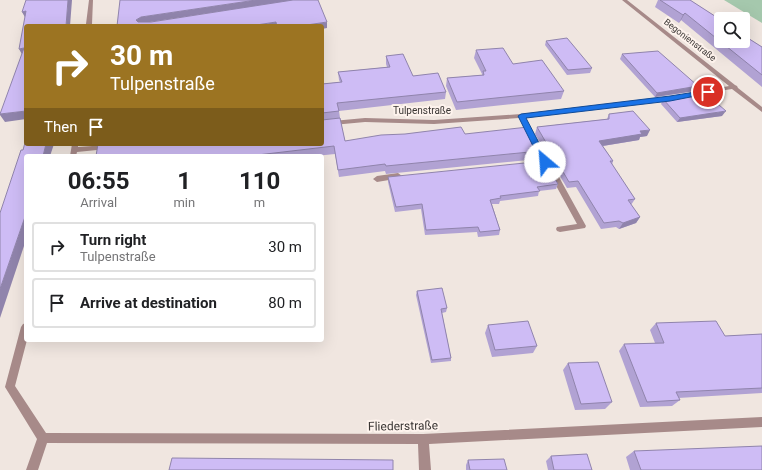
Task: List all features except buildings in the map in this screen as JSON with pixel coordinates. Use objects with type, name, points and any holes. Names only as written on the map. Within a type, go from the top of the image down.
[{"type":"street","points":[[89,24],[91,0]]},
{"type":"street","name":"Begonienstraße","points":[[624,0],[762,110]]},
{"type":"street","points":[[691,95],[735,87]]},
{"type":"street","name":"Tulpenstraße","points":[[324,124],[365,120],[434,122],[521,116],[684,96]]},
{"type":"street","points":[[521,116],[545,162],[582,226],[560,229]]},
{"type":"street","points":[[74,150],[112,146]]},
{"type":"street","points":[[529,164],[545,162]]},
{"type":"street","points":[[377,178],[407,176]]},
{"type":"street","points":[[24,335],[10,387],[43,438],[32,470]]},
{"type":"street","name":"Fliederstraße","points":[[43,438],[423,439],[762,422]]},
{"type":"street","points":[[423,439],[425,470]]},
{"type":"green space","points":[[724,0],[762,0],[762,23],[750,16],[750,12],[744,12]]},
{"type":"route","points":[[545,162],[521,116],[670,99],[708,92]]}]
